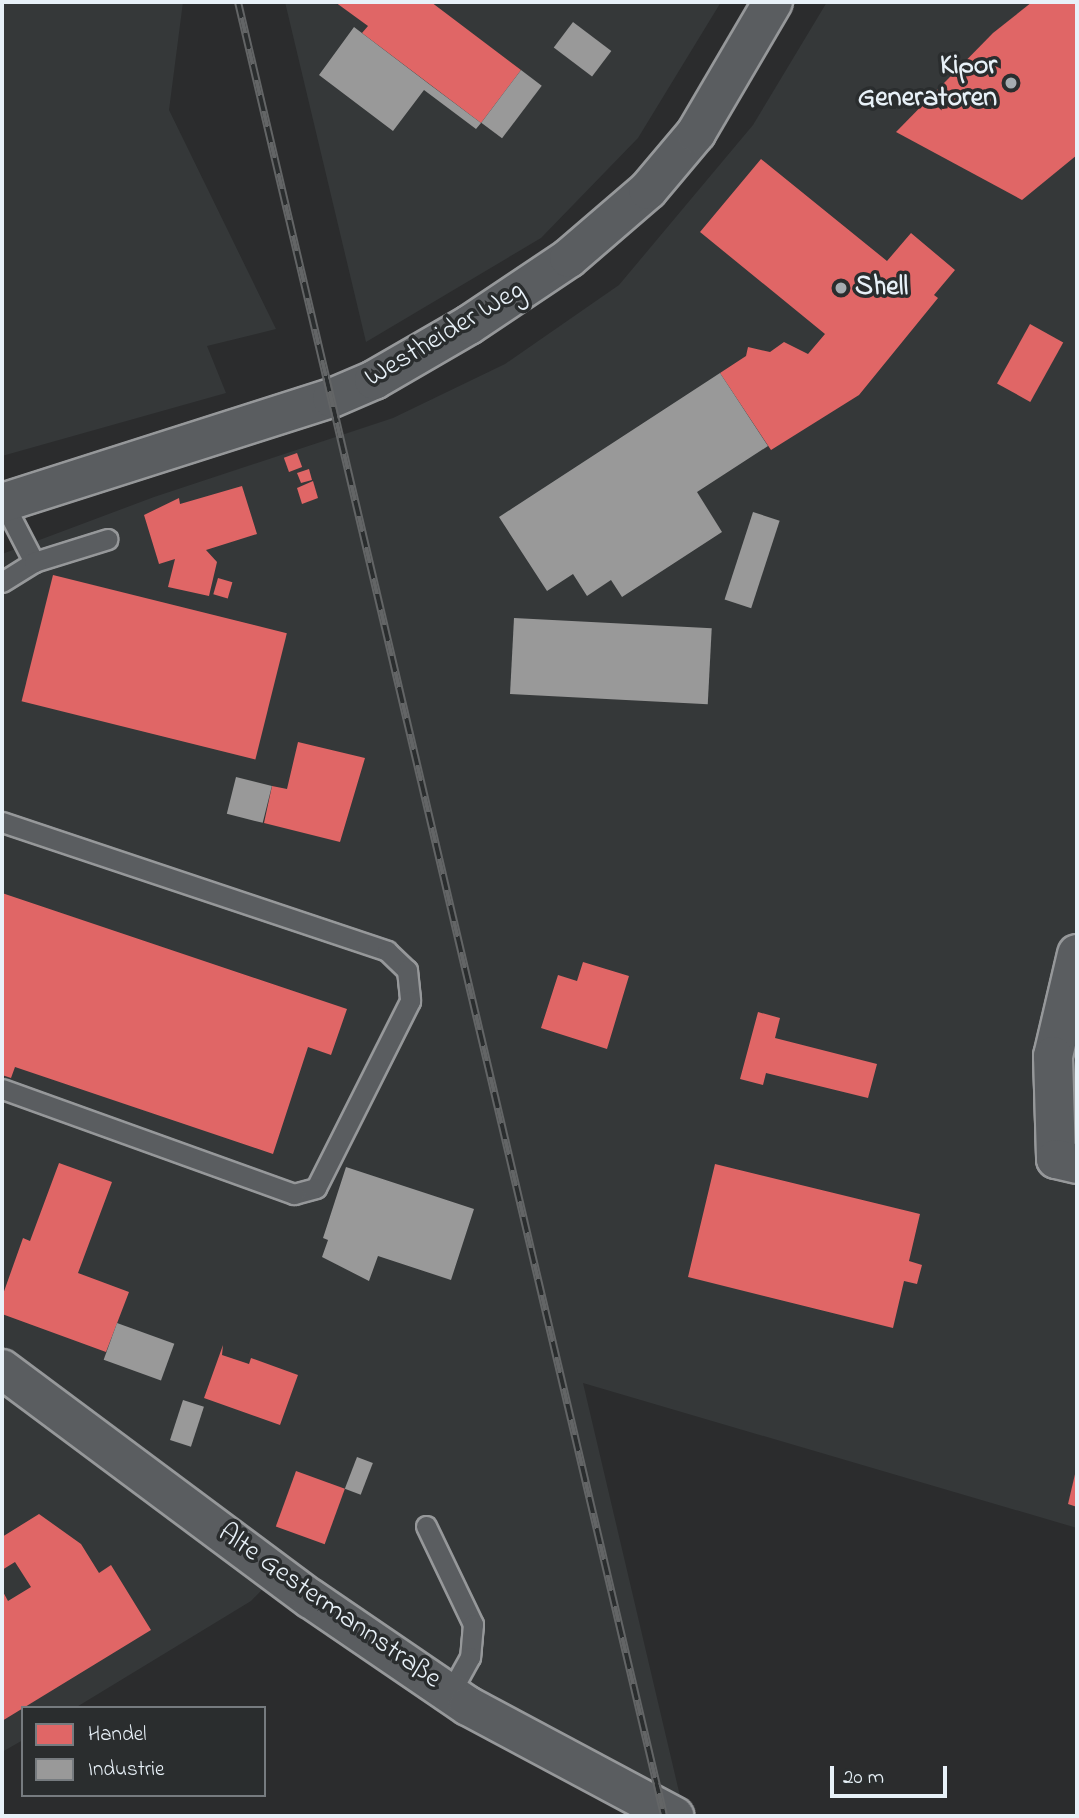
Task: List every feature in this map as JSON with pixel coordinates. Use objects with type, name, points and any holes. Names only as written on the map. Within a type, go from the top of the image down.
[{"type":"street","name":"Westheider Weg","points":[[2,503],[332,398],[384,374],[469,325],[569,258],[648,190],[696,133],[773,2]]},
{"type":"street","points":[[1077,954],[1053,1056],[1056,1158],[1077,1164]]},
{"type":"street","name":"Alte Gestermannstraße","points":[[2,1370],[311,1598],[451,1691],[468,1706],[674,1816]]},
{"type":"lane","points":[[2,503],[34,562]]},
{"type":"lane","points":[[2,582],[34,562],[108,539]]},
{"type":"lane","points":[[2,822],[387,951],[407,970],[410,1002],[317,1188],[294,1194],[2,1089]]},
{"type":"lane","points":[[426,1526],[473,1624],[470,1657],[451,1691]]},
{"type":"shaded area","points":[[2,2],[183,2],[169,110],[276,329],[207,346],[226,393],[2,456]]},
{"type":"shaded area","points":[[285,2],[721,2],[638,138],[541,238],[366,342]]},
{"type":"shaded area","points":[[827,2],[1077,2],[1077,1528],[583,1383],[680,1796],[460,1683],[289,1562],[251,1601],[78,1706],[21,1706],[21,1741],[2,1752],[2,554],[154,497],[393,418],[505,364],[619,285],[753,125]]},
{"type":"building: Handel","points":[[335,2],[431,2],[521,70],[481,123],[362,33],[368,26]]},
{"type":"building: Handel","name":"Kipor Generatoren","points":[[1032,2],[1077,2],[1077,155],[1022,200],[896,132],[993,33]]},
{"type":"building: Handel","points":[[761,159],[887,261],[911,233],[955,270],[934,295],[938,298],[859,395],[771,450],[720,373],[746,356],[748,347],[770,352],[784,342],[808,354],[825,334],[700,232]]},
{"type":"building: Handel","points":[[1030,324],[1063,342],[1030,402],[997,383]]},
{"type":"building: Handel","points":[[297,453],[302,467],[289,472],[284,458]]},
{"type":"building: Handel","points":[[309,469],[312,480],[301,483],[297,473]]},
{"type":"building: Handel","points":[[313,481],[318,498],[302,504],[297,488]]},
{"type":"building: Handel","points":[[242,486],[257,534],[206,550],[217,562],[209,596],[168,587],[175,559],[159,564],[144,515],[179,498],[180,504]]},
{"type":"building: Handel","points":[[53,575],[287,633],[255,759],[22,701]]},
{"type":"building: Handel","points":[[218,578],[232,582],[228,598],[213,594]]},
{"type":"building: Handel","points":[[298,742],[365,758],[340,842],[264,823],[272,786],[287,789]]},
{"type":"building: Handel","points":[[2,893],[347,1009],[331,1055],[308,1047],[273,1154],[15,1067],[11,1078],[2,1075]]},
{"type":"building: Handel","points":[[583,962],[629,976],[607,1049],[541,1028],[558,975],[577,981]]},
{"type":"building: Handel","points":[[758,1012],[780,1018],[775,1038],[877,1064],[868,1098],[766,1073],[763,1085],[740,1079]]},
{"type":"building: Handel","points":[[59,1163],[112,1182],[78,1273],[129,1292],[106,1352],[2,1314],[2,1297],[23,1238],[30,1241]]},
{"type":"building: Handel","points":[[715,1164],[920,1214],[909,1261],[922,1265],[917,1284],[904,1281],[893,1328],[688,1277]]},
{"type":"building: Handel","points":[[223,1345],[222,1355],[249,1364],[251,1358],[298,1375],[280,1425],[204,1398]]},
{"type":"building: Handel","points":[[1077,1470],[1077,1507],[1068,1504]]},
{"type":"building: Handel","points":[[296,1471],[345,1489],[325,1544],[276,1526]]},
{"type":"building: Handel","points":[[39,1514],[81,1544],[99,1573],[111,1565],[151,1630],[27,1706],[21,1706],[21,1709],[2,1721],[2,1590],[8,1601],[31,1587],[15,1562],[2,1570],[2,1537]]},
{"type":"building: Industrie","points":[[573,22],[611,51],[592,76],[554,48]]},
{"type":"building: Industrie","points":[[354,27],[481,123],[476,129],[424,90],[393,131],[319,75]]},
{"type":"building: Industrie","points":[[521,70],[542,86],[502,138],[481,123]]},
{"type":"building: Industrie","points":[[720,373],[768,446],[697,492],[722,532],[622,597],[611,580],[587,596],[573,574],[547,591],[499,517]]},
{"type":"building: Industrie","points":[[753,512],[780,521],[751,608],[725,599]]},
{"type":"building: Industrie","points":[[514,618],[712,628],[708,704],[510,694]]},
{"type":"building: Industrie","points":[[236,777],[272,786],[263,823],[227,814]]},
{"type":"building: Industrie","points":[[346,1167],[474,1209],[451,1280],[378,1256],[369,1281],[322,1257],[328,1240],[323,1238]]},
{"type":"building: Industrie","points":[[117,1323],[174,1344],[161,1381],[104,1360]]},
{"type":"building: Industrie","points":[[183,1400],[204,1407],[191,1447],[170,1440]]},
{"type":"building: Industrie","points":[[357,1457],[373,1463],[361,1495],[345,1489]]},
{"type":"railway","points":[[238,2],[664,1816]]},
{"type":"place","name":"Kipor Generatoren","points":[[1011,83]]},
{"type":"place","name":"Shell","points":[[841,288]]}]
